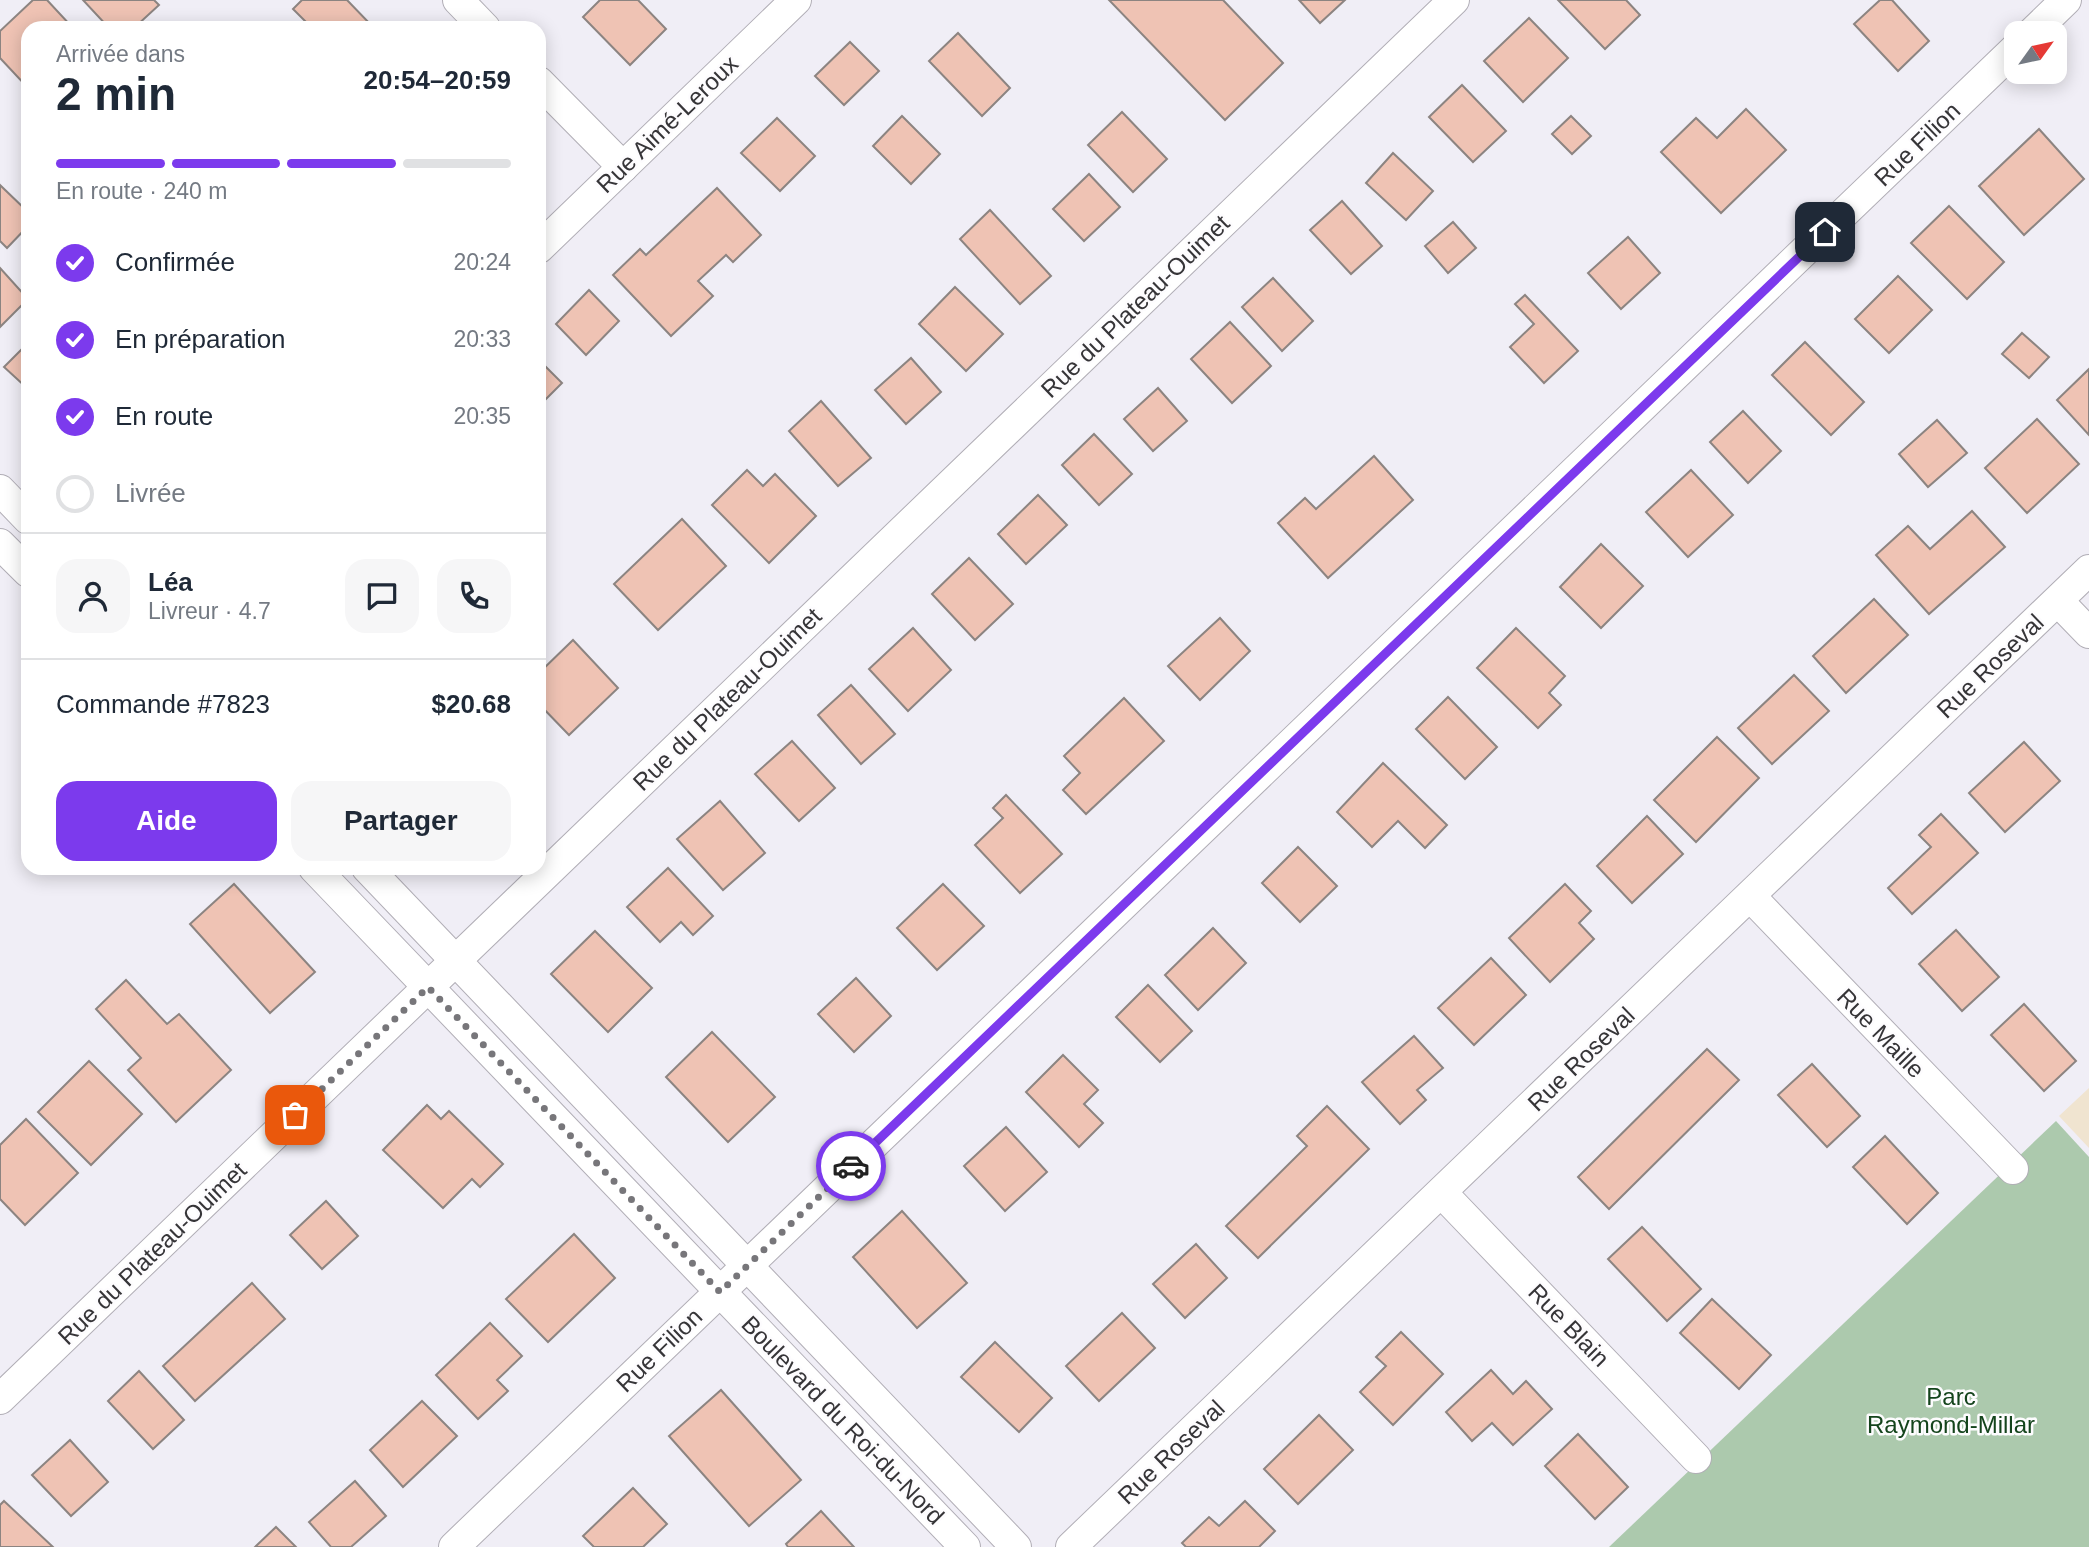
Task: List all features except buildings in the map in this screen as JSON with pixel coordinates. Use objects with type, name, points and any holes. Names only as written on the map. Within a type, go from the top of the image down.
[{"type":"street","points":[[458,0],[478,21]]},
{"type":"street","name":"Rue Aimé-Leroux","points":[[546,241],[796,0]]},
{"type":"street","name":"Rue du Plateau-Ouimet","points":[[546,873],[1454,0]]},
{"type":"street","points":[[2044,21],[2066,0]]},
{"type":"street","name":"Rue Filion","points":[[454,1547],[2004,60]]},
{"type":"street","points":[[546,89],[623,167]]},
{"type":"street","points":[[0,490],[21,512]]},
{"type":"street","points":[[0,544],[21,565]]},
{"type":"street","name":"Rue Roseval","points":[[1071,1547],[2087,575]]},
{"type":"street","points":[[2058,601],[2089,633]]},
{"type":"street","name":"Boulevard du Roi-du-Nord","points":[[321,875],[965,1547]]},
{"type":"street","name":"Boulevard du Roi-du-Nord","points":[[374,875],[1016,1547]]},
{"type":"street","name":"Rue du Plateau-Ouimet","points":[[0,1399],[544,875]]},
{"type":"street","name":"Rue Maille","points":[[1750,896],[2013,1169]]},
{"type":"street","name":"Rue Blain","points":[[1442,1193],[1696,1458]]},
{"type":"shaded area","points":[[2089,1088],[2089,1148],[2059,1116]]},
{"type":"green space","name":"Parc Raymond-Millar","points":[[2056,1121],[2089,1157],[2089,1547],[1609,1547]]},
{"type":"way so far","points":[[295,1115],[428,987],[720,1292],[851,1166]]},
{"type":"route","points":[[851,1166],[1825,232]]}]
